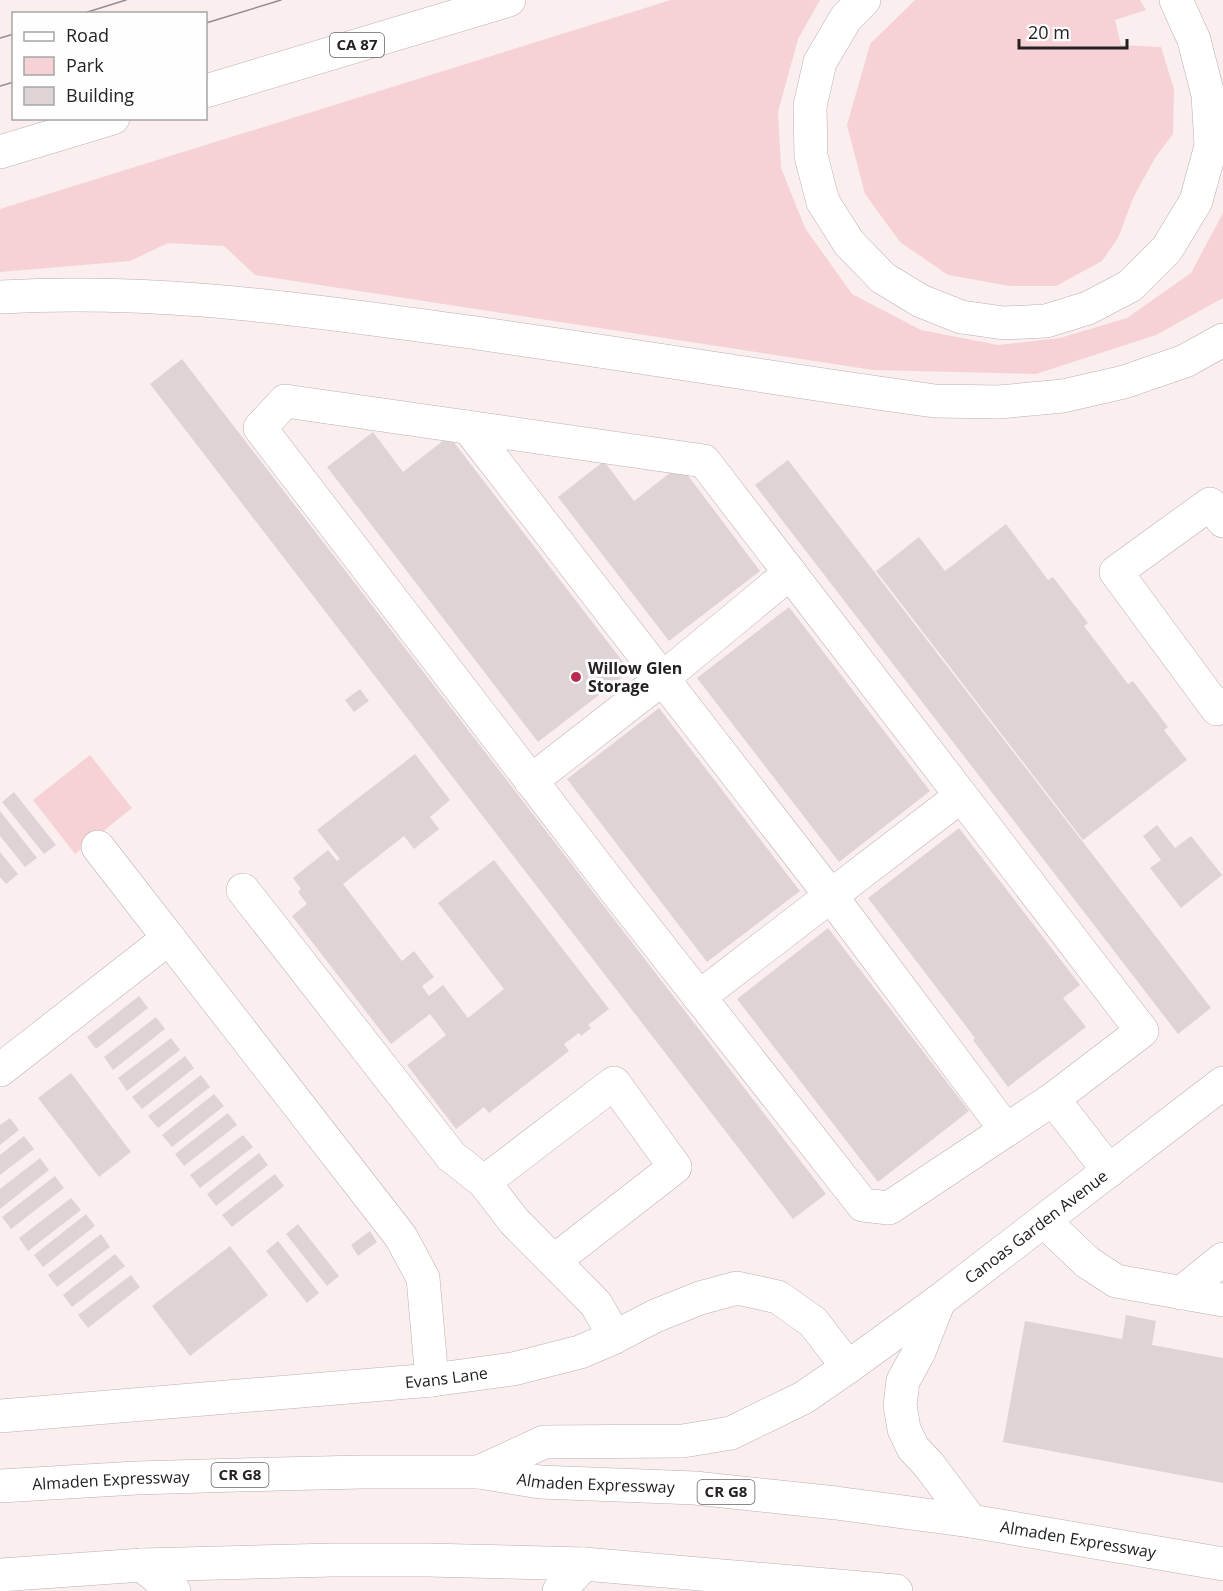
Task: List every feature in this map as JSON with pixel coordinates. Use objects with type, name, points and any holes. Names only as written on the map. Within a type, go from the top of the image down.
[{"type":"main road","name":"CA 87","points":[[207,91],[508,0]]},
{"type":"main road","points":[[864,0],[846,18],[820,62],[810,106],[811,156],[823,202],[849,243],[884,278],[921,301],[961,317],[1004,323],[1046,321],[1078,312],[1130,286],[1167,249],[1196,201],[1211,146],[1208,95],[1194,40],[1176,0]]},
{"type":"main road","points":[[0,152],[106,120]]},
{"type":"main road","points":[[0,297],[127,295],[270,305],[497,335],[935,400],[999,402],[1063,396],[1124,382],[1185,361],[1223,340]]},
{"type":"main road","points":[[285,401],[704,461],[790,573],[1142,1031],[1053,1099],[889,1208],[862,1205],[531,781],[260,428],[285,401]]},
{"type":"main road","points":[[468,427],[831,896],[1006,1130]]},
{"type":"main road","points":[[1223,521],[1210,504],[1116,572],[1217,709],[1223,704]]},
{"type":"main road","points":[[531,781],[663,678],[790,573]]},
{"type":"main road","points":[[699,996],[961,796]]},
{"type":"main road","points":[[98,847],[401,1237],[423,1278],[432,1380]]},
{"type":"main road","points":[[243,890],[451,1156],[484,1182],[514,1221],[596,1304],[615,1337]]},
{"type":"main road","points":[[0,1070],[169,938]]},
{"type":"main road","points":[[484,1182],[614,1083],[675,1167],[554,1262]]},
{"type":"main road","name":"Canoas Garden Avenue","points":[[479,1472],[544,1442],[683,1441],[731,1432],[803,1398],[939,1301],[1223,1083]]},
{"type":"main road","points":[[1053,1099],[1109,1171]]},
{"type":"main road","points":[[1044,1221],[1087,1262],[1116,1281],[1223,1300]]},
{"type":"main road","points":[[1181,1293],[1223,1259]]},
{"type":"main road","name":"Evans Lane","points":[[0,1416],[432,1380],[513,1369],[580,1352],[655,1316],[700,1298],[737,1288],[778,1297],[813,1322],[848,1367]]},
{"type":"main road","points":[[939,1301],[919,1352],[903,1381],[900,1405],[904,1429],[913,1448],[929,1465],[971,1521]]},
{"type":"main road","name":"Almaden Expressway","points":[[0,1486],[136,1478],[351,1472],[479,1472],[540,1482],[695,1488],[836,1503],[971,1521],[1223,1564]]},
{"type":"main road","points":[[0,1575],[142,1565],[333,1560],[584,1563],[896,1591]]},
{"type":"main road","points":[[559,1591],[584,1563]]},
{"type":"main road","points":[[142,1565],[174,1591]]},
{"type":"green space","points":[[671,0],[820,0],[798,39],[778,112],[781,168],[805,228],[852,294],[921,330],[998,345],[1060,338],[1127,318],[1191,273],[1223,213],[1223,298],[1156,335],[1036,374],[873,370],[255,275],[224,246],[168,243],[130,261],[0,272],[0,209]]},
{"type":"green space","points":[[915,0],[1140,0],[1146,10],[1115,20],[1121,45],[1161,47],[1174,89],[1173,134],[1155,158],[1134,196],[1118,238],[1102,261],[1056,286],[1010,286],[948,275],[900,242],[865,194],[847,125],[870,44]]},
{"type":"green space","points":[[90,755],[132,808],[75,854],[33,800]]},
{"type":"building","points":[[182,359],[826,1194],[793,1219],[150,384]]},
{"type":"building","points":[[373,432],[403,472],[449,436],[630,671],[538,742],[327,467]]},
{"type":"building","points":[[788,460],[1211,1008],[1178,1034],[755,485]]},
{"type":"building","points":[[604,461],[634,501],[680,465],[760,571],[669,641],[558,497]]},
{"type":"building","points":[[1006,524],[1048,580],[1053,577],[1088,623],[1084,626],[1128,684],[1133,681],[1168,727],[1164,730],[1187,760],[1083,840],[876,571],[919,537],[945,571]]},
{"type":"building","points":[[789,607],[930,791],[839,862],[697,678]]},
{"type":"building","points":[[360,689],[369,701],[354,712],[345,700]]},
{"type":"building","points":[[659,708],[800,891],[707,962],[567,779]]},
{"type":"building","points":[[415,754],[450,800],[430,817],[439,829],[414,849],[404,836],[343,884],[402,961],[414,951],[434,977],[422,986],[429,996],[443,985],[468,1018],[504,989],[438,903],[494,860],[609,1009],[588,1025],[591,1028],[581,1036],[579,1033],[564,1044],[569,1051],[489,1113],[484,1107],[456,1129],[407,1065],[446,1035],[430,1014],[391,1044],[292,916],[307,904],[298,892],[301,889],[293,878],[328,850],[337,861],[340,859],[317,830]]},
{"type":"building","points":[[14,792],[56,845],[44,854],[2,802]]},
{"type":"building","points":[[0,811],[37,858],[25,867],[0,836]]},
{"type":"building","points":[[1157,825],[1175,848],[1191,836],[1222,875],[1181,908],[1150,868],[1161,860],[1143,836]]},
{"type":"building","points":[[959,828],[1080,985],[1063,998],[1086,1027],[1008,1087],[973,1040],[975,1038],[868,898]]},
{"type":"building","points":[[0,852],[18,874],[6,884],[0,877]]},
{"type":"building","points":[[828,928],[969,1111],[878,1182],[737,999]]},
{"type":"building","points":[[139,996],[148,1008],[96,1049],[87,1037]]},
{"type":"building","points":[[156,1017],[165,1029],[113,1070],[104,1057]]},
{"type":"building","points":[[171,1038],[180,1050],[127,1091],[118,1078]]},
{"type":"building","points":[[185,1056],[194,1068],[142,1109],[132,1097]]},
{"type":"building","points":[[71,1073],[131,1152],[99,1177],[38,1098]]},
{"type":"building","points":[[201,1075],[210,1087],[158,1128],[148,1116]]},
{"type":"building","points":[[214,1094],[224,1106],[172,1147],[162,1135]]},
{"type":"building","points":[[228,1113],[237,1125],[184,1166],[175,1154]]},
{"type":"building","points":[[10,1118],[19,1130],[0,1145],[0,1125]]},
{"type":"building","points":[[243,1135],[253,1147],[200,1188],[190,1175]]},
{"type":"building","points":[[24,1136],[34,1149],[0,1175],[0,1155]]},
{"type":"building","points":[[259,1153],[268,1165],[216,1206],[207,1194]]},
{"type":"building","points":[[40,1158],[49,1170],[0,1209],[0,1189]]},
{"type":"building","points":[[275,1174],[284,1186],[232,1227],[222,1215]]},
{"type":"building","points":[[55,1176],[64,1188],[11,1229],[2,1217]]},
{"type":"building","points":[[71,1198],[81,1210],[28,1251],[19,1238]]},
{"type":"building","points":[[86,1214],[95,1226],[43,1267],[34,1255]]},
{"type":"building","points":[[298,1224],[339,1276],[327,1286],[286,1234]]},
{"type":"building","points":[[370,1231],[377,1242],[358,1256],[351,1245]]},
{"type":"building","points":[[101,1234],[110,1247],[57,1287],[48,1275]]},
{"type":"building","points":[[278,1241],[319,1293],[307,1303],[266,1251]]},
{"type":"building","points":[[230,1246],[268,1295],[190,1356],[152,1306]]},
{"type":"building","points":[[115,1254],[125,1266],[72,1307],[63,1295]]},
{"type":"building","points":[[131,1275],[140,1287],[88,1328],[78,1315]]},
{"type":"building","points":[[1126,1315],[1156,1321],[1152,1345],[1223,1358],[1223,1483],[1003,1442],[1025,1321],[1122,1339]]},
{"type":"tram line","points":[[87,12],[126,0]]},
{"type":"tram line","points":[[207,23],[281,0]]},
{"type":"tram line","points":[[0,38],[12,35]]},
{"type":"tram line","points":[[0,86],[12,83]]},
{"type":"place","name":"Willow Glen Storage","points":[[576,677]]}]
